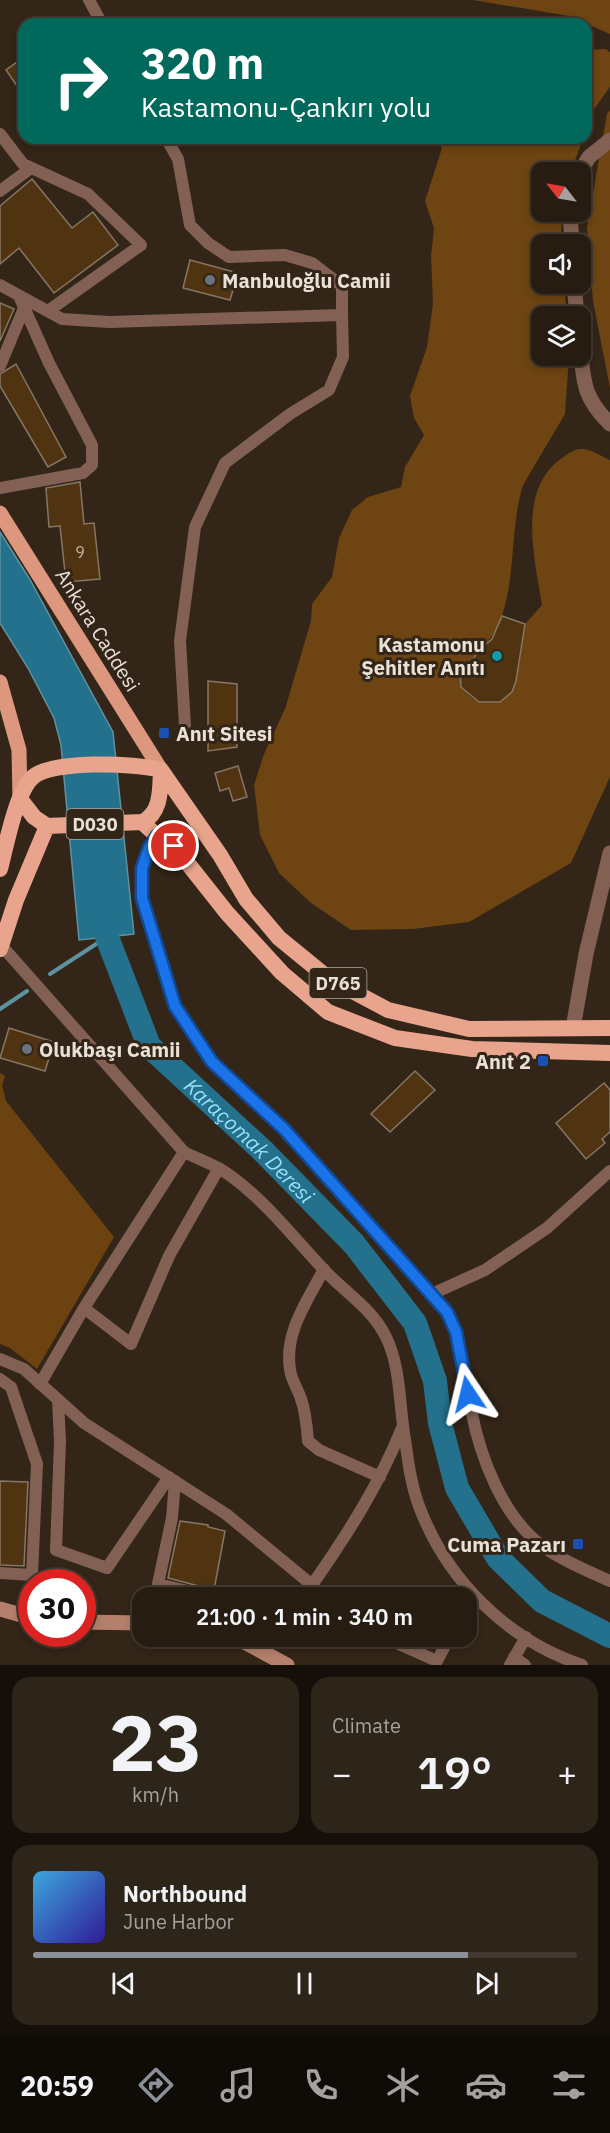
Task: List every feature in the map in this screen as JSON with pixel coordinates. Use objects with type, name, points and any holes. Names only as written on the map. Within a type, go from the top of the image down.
[{"type":"highway","points":[[0,869],[20,799],[32,778],[49,769],[122,764],[161,770]]},
{"type":"highway","name":"D030","points":[[1,947],[16,900],[47,826],[142,822],[148,819],[157,804],[161,770]]},
{"type":"highway","name":"D765","points":[[161,770],[203,828],[246,898],[279,938],[328,978],[388,1010],[469,1029],[610,1028]]},
{"type":"highway","points":[[20,799],[34,817],[47,826]]},
{"type":"highway","name":"D765","points":[[142,822],[157,836],[174,846],[227,913],[282,973],[328,1012],[395,1038],[472,1049],[610,1053]]},
{"type":"main road","name":"Ankara Caddesi","points":[[0,513],[161,770]]},
{"type":"main road","points":[[0,682],[20,750],[20,799]]},
{"type":"main road","points":[[0,1609],[18,1614]]},
{"type":"main road","points":[[96,1622],[132,1623]]},
{"type":"main road","points":[[253,1647],[287,1665]]},
{"type":"street","points":[[89,0],[99,18]]},
{"type":"street","points":[[0,134],[23,164],[88,194],[141,245],[48,311]]},
{"type":"street","points":[[586,162],[610,140]]},
{"type":"street","points":[[169,144],[178,159],[190,225],[208,243],[229,257],[285,255],[312,263],[342,286],[343,357],[329,390],[290,414],[225,463],[195,527],[180,641],[185,726]]},
{"type":"street","points":[[0,191],[31,168]]},
{"type":"street","points":[[0,285],[62,319],[109,322],[342,315]]},
{"type":"street","points":[[0,488],[83,472],[92,465],[92,445],[49,363],[19,296]]},
{"type":"street","points":[[0,366],[24,308]]},
{"type":"street","points":[[582,366],[585,390],[599,413],[610,424]]},
{"type":"street","points":[[157,836],[149,848],[142,868],[142,898],[175,1006],[212,1062],[284,1129],[447,1312],[456,1332],[476,1435],[507,1504],[525,1531],[543,1547],[569,1563],[610,1581]]},
{"type":"street","points":[[573,1028],[586,954],[610,853]]},
{"type":"street","points":[[1,947],[184,1152],[219,1168],[240,1183],[375,1318],[387,1338],[394,1360],[402,1426],[419,1505],[462,1587]]},
{"type":"street","points":[[40,1384],[84,1308],[184,1152]]},
{"type":"street","points":[[84,1308],[131,1344],[170,1256],[219,1168]]},
{"type":"street","points":[[432,1294],[485,1270],[547,1228],[610,1171]]},
{"type":"street","points":[[324,1269],[293,1328],[289,1348],[290,1369],[308,1424],[308,1441],[319,1450],[380,1477]]},
{"type":"street","points":[[0,1359],[24,1369],[84,1423],[226,1514],[312,1585],[365,1505],[402,1426]]},
{"type":"street","points":[[0,1379],[11,1387],[37,1464],[32,1575],[0,1573]]},
{"type":"street","points":[[58,1400],[60,1441],[56,1550],[107,1568],[172,1479]]},
{"type":"street","points":[[170,1587],[158,1584],[172,1518],[172,1479]]},
{"type":"street","points":[[477,1605],[512,1630],[582,1665]]},
{"type":"street","points":[[525,1665],[512,1661],[526,1637]]},
{"type":"street","points":[[406,1647],[437,1661],[444,1647]]},
{"type":"shaded area","points":[[473,0],[610,0],[610,34],[592,26],[592,18]]},
{"type":"shaded area","points":[[606,49],[610,52],[610,87],[592,112],[592,50]]},
{"type":"shaded area","points":[[610,110],[610,388],[593,301],[591,234],[588,234],[587,227],[588,222],[591,222],[591,204],[607,114]]},
{"type":"shaded area","points":[[439,144],[581,144],[575,162],[531,162],[531,222],[562,222],[561,234],[531,234],[531,294],[565,294],[566,306],[531,306],[531,366],[568,366],[565,414],[523,485],[516,517],[509,584],[499,623],[470,665],[462,662],[460,674],[466,693],[474,699],[493,702],[503,699],[512,692],[525,624],[542,605],[532,528],[533,509],[538,490],[546,474],[559,460],[574,451],[587,450],[610,460],[610,777],[571,863],[469,922],[413,929],[351,930],[311,903],[279,873],[260,835],[254,785],[264,754],[285,709],[311,621],[312,604],[332,577],[339,538],[352,510],[368,497],[401,487],[405,467],[424,435],[414,418],[410,396],[427,347],[433,304],[431,256],[434,228],[425,201],[442,148]]},
{"type":"shaded area","points":[[0,1073],[5,1076],[2,1085],[6,1101],[114,1237],[37,1369],[10,1348],[0,1344]]},
{"type":"water","points":[[0,532],[29,578],[113,732],[134,934],[79,940],[61,745],[54,718],[28,668],[0,623]]},
{"type":"building","points":[[18,61],[18,87],[6,70]]},
{"type":"building","points":[[32,179],[72,228],[93,212],[118,245],[54,293],[19,248],[0,264],[0,206]]},
{"type":"building","name":"Manbuloğlu Camii","points":[[190,260],[238,273],[230,300],[183,288]]},
{"type":"building","points":[[0,303],[14,309],[0,341]]},
{"type":"building","points":[[16,364],[66,457],[48,467],[0,386],[0,374]]},
{"type":"building","points":[[80,482],[84,524],[94,523],[100,579],[66,582],[60,526],[49,527],[46,488]]},
{"type":"building","name":"Kastamonu Şehitler Anıtı","points":[[502,616],[525,624],[516,681],[512,692],[500,702],[479,702],[461,687],[460,668],[463,662],[470,665],[478,651],[492,639]]},
{"type":"building","points":[[208,681],[237,684],[237,747],[208,751]]},
{"type":"building","points":[[238,766],[247,797],[233,801],[229,788],[220,791],[215,773]]},
{"type":"building","name":"Olukbaşı Camii","points":[[9,1028],[54,1042],[45,1071],[0,1058]]},
{"type":"building","points":[[415,1071],[435,1090],[390,1132],[371,1114]]},
{"type":"building","points":[[604,1083],[610,1090],[610,1132],[602,1139],[605,1143],[586,1159],[556,1123]]},
{"type":"building","points":[[0,1481],[28,1482],[24,1566],[0,1565]]},
{"type":"building","points":[[180,1521],[208,1525],[208,1527],[225,1531],[215,1587],[202,1587],[168,1578]]},
{"type":"waterway","name":"Karaçomak Deresi","points":[[103,904],[107,937],[149,1046],[262,1150],[354,1244],[415,1323],[435,1381],[440,1423],[457,1488],[498,1558],[542,1601],[610,1636]]},
{"type":"waterway","points":[[50,974],[107,937]]},
{"type":"waterway","points":[[0,1009],[27,991]]},
{"type":"place","name":"Manbuloğlu Camii","points":[[210,280]]},
{"type":"place","name":"Kastamonu Şehitler Anıtı","points":[[497,656]]},
{"type":"place","name":"Anıt Sitesi","points":[[164,733]]},
{"type":"place","name":"Olukbaşı Camii","points":[[27,1049]]},
{"type":"place","name":"Anıt 2","points":[[543,1061]]},
{"type":"place","name":"Cuma Pazarı","points":[[578,1544]]},
{"type":"route","points":[[174,846],[157,836],[149,848],[142,868],[142,898],[175,1006],[212,1062],[284,1129],[447,1312],[456,1332],[468,1394]]}]
